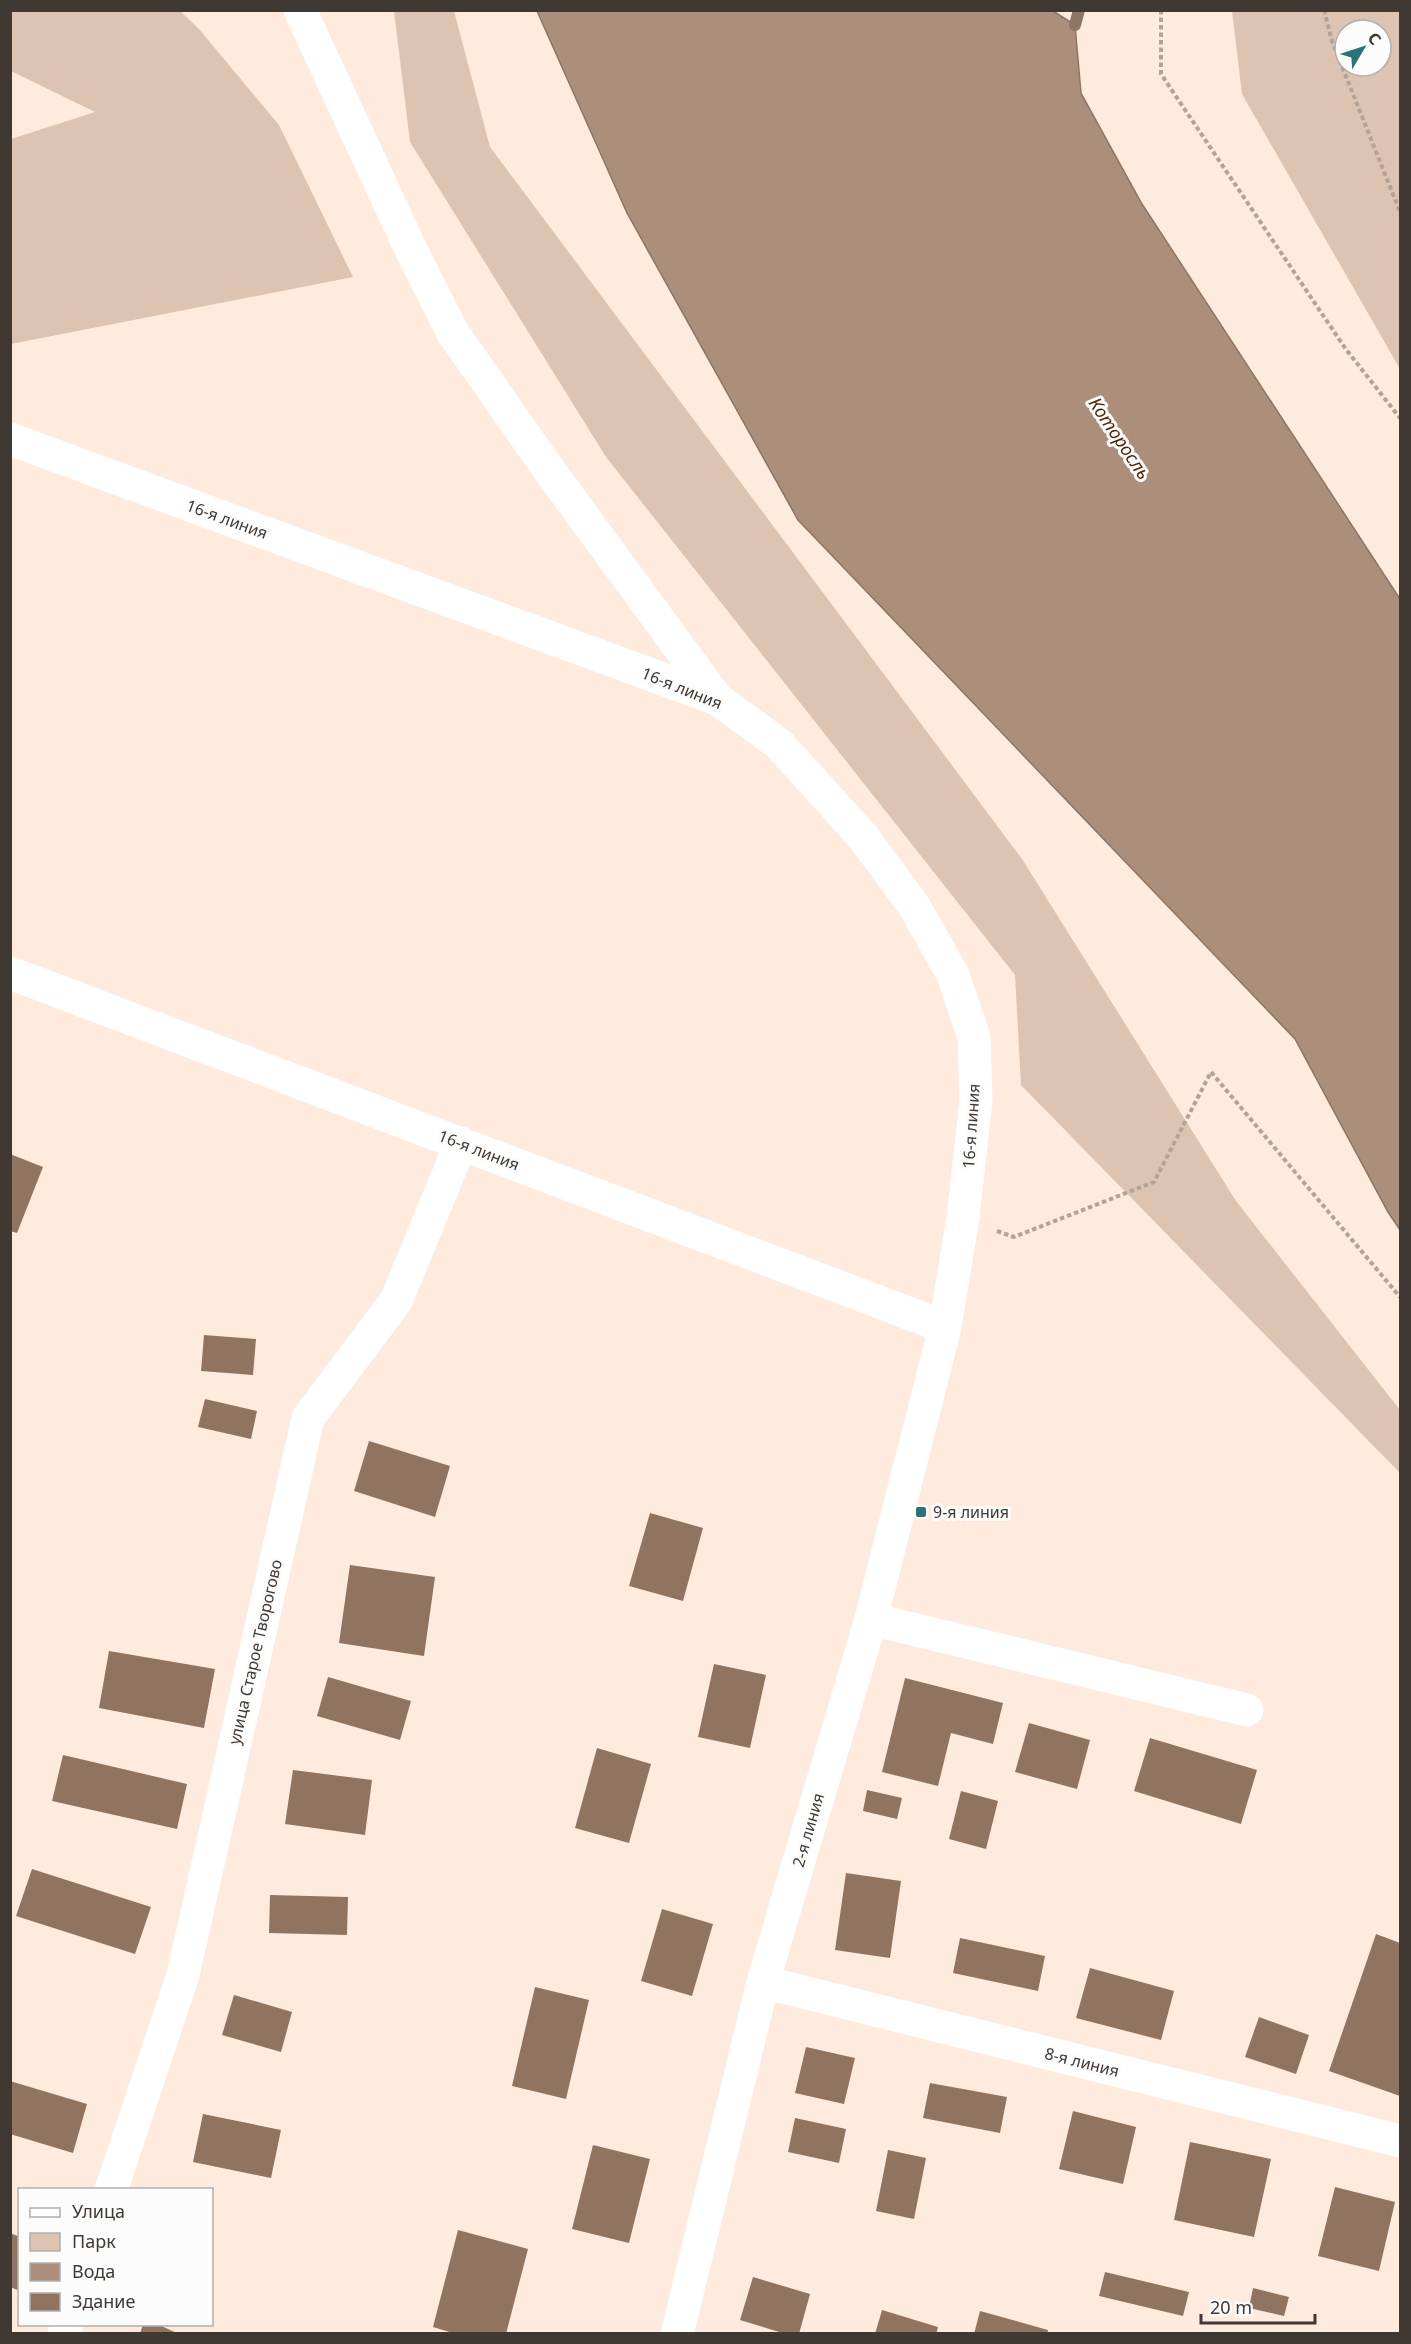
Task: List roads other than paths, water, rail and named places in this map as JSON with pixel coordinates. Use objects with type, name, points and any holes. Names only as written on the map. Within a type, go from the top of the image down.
[{"type":"street","points":[[300,10],[412,252],[453,333],[549,470],[717,699]]},
{"type":"street","name":"16-я линия","points":[[10,439],[717,699],[779,744],[862,837],[914,906],[953,975],[974,1037],[976,1100],[963,1217],[945,1327],[10,973]]},
{"type":"street","name":"улица Старое Творогово","points":[[112,2188],[183,1975],[308,1418],[396,1301],[460,1143]]},
{"type":"street","name":"2-я линия","points":[[677,2334],[763,1982],[871,1619],[945,1327]]},
{"type":"street","points":[[871,1619],[1247,1710]]},
{"type":"street","name":"8-я линия","points":[[763,1982],[1401,2141]]},
{"type":"water","name":"Которосль","points":[[537,11],[1053,11],[1075,25],[1081,93],[1142,204],[1400,599],[1400,1230],[1388,1212],[1295,1039],[798,520],[627,213]]},
{"type":"waterway","points":[[1075,25],[1079,10]]},
{"type":"place","name":"9-я линия","points":[[921,1512]]}]
